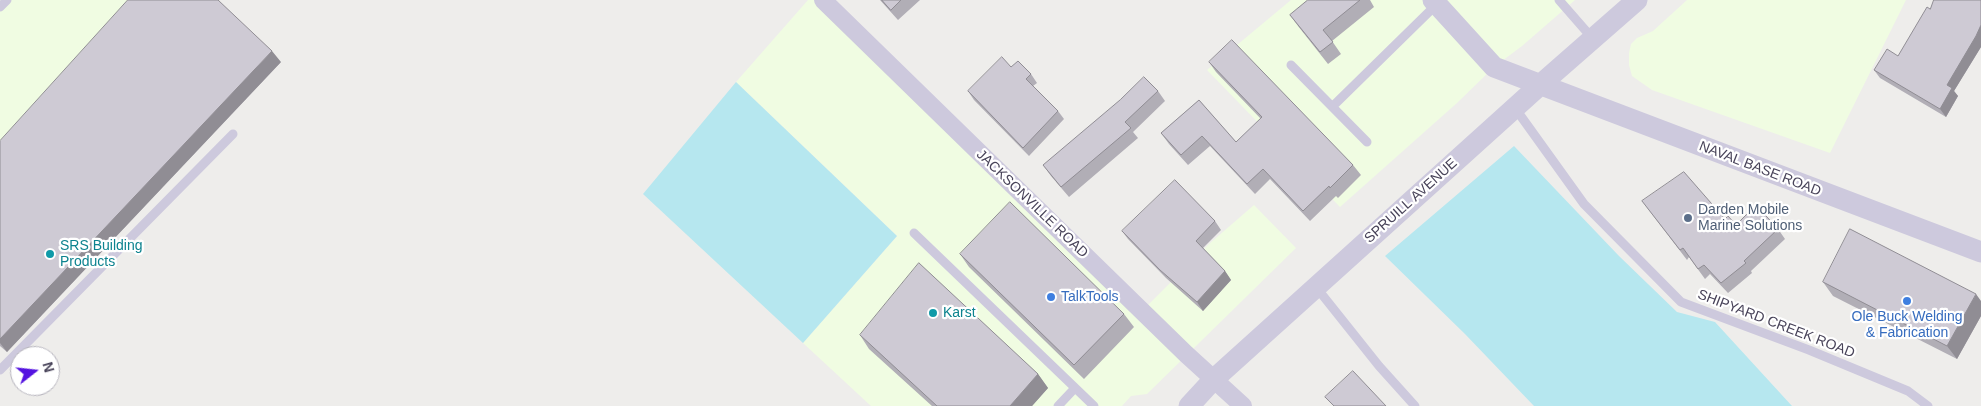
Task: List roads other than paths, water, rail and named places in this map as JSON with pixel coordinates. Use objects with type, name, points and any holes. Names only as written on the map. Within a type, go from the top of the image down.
[{"type":"street","name":"JACKSONVILLE ROAD","points":[[823,0],[1213,380],[1243,406]]},
{"type":"street","name":"NAVAL BASE ROAD","points":[[1435,2],[1494,67],[1981,252]]},
{"type":"street","name":"SPRUILL AVENUE","points":[[1189,406],[1213,380],[1632,2]]},
{"type":"lane","points":[[0,7],[7,0]]},
{"type":"lane","points":[[1559,0],[1593,39]]},
{"type":"lane","points":[[1333,106],[1435,2]]},
{"type":"lane","points":[[1292,65],[1367,142]]},
{"type":"lane","name":"SHIPYARD CREEK ROAD","points":[[1515,107],[1584,204],[1681,302],[1863,372],[1908,391],[1928,406]]},
{"type":"lane","points":[[0,370],[233,134]]},
{"type":"lane","points":[[914,232],[1094,406]]},
{"type":"lane","points":[[1316,287],[1379,366],[1415,406]]},
{"type":"lane","points":[[1058,406],[1075,388]]},
{"type":"place","name":"Darden Mobile Marine Solutions","points":[[1688,218]]},
{"type":"place","name":"SRS Building Products","points":[[50,254]]},
{"type":"place","name":"TalkTools","points":[[1051,297]]},
{"type":"place","name":"Ole Buck Welding & Fabrication","points":[[1907,301]]},
{"type":"place","name":"Karst","points":[[933,313]]}]
